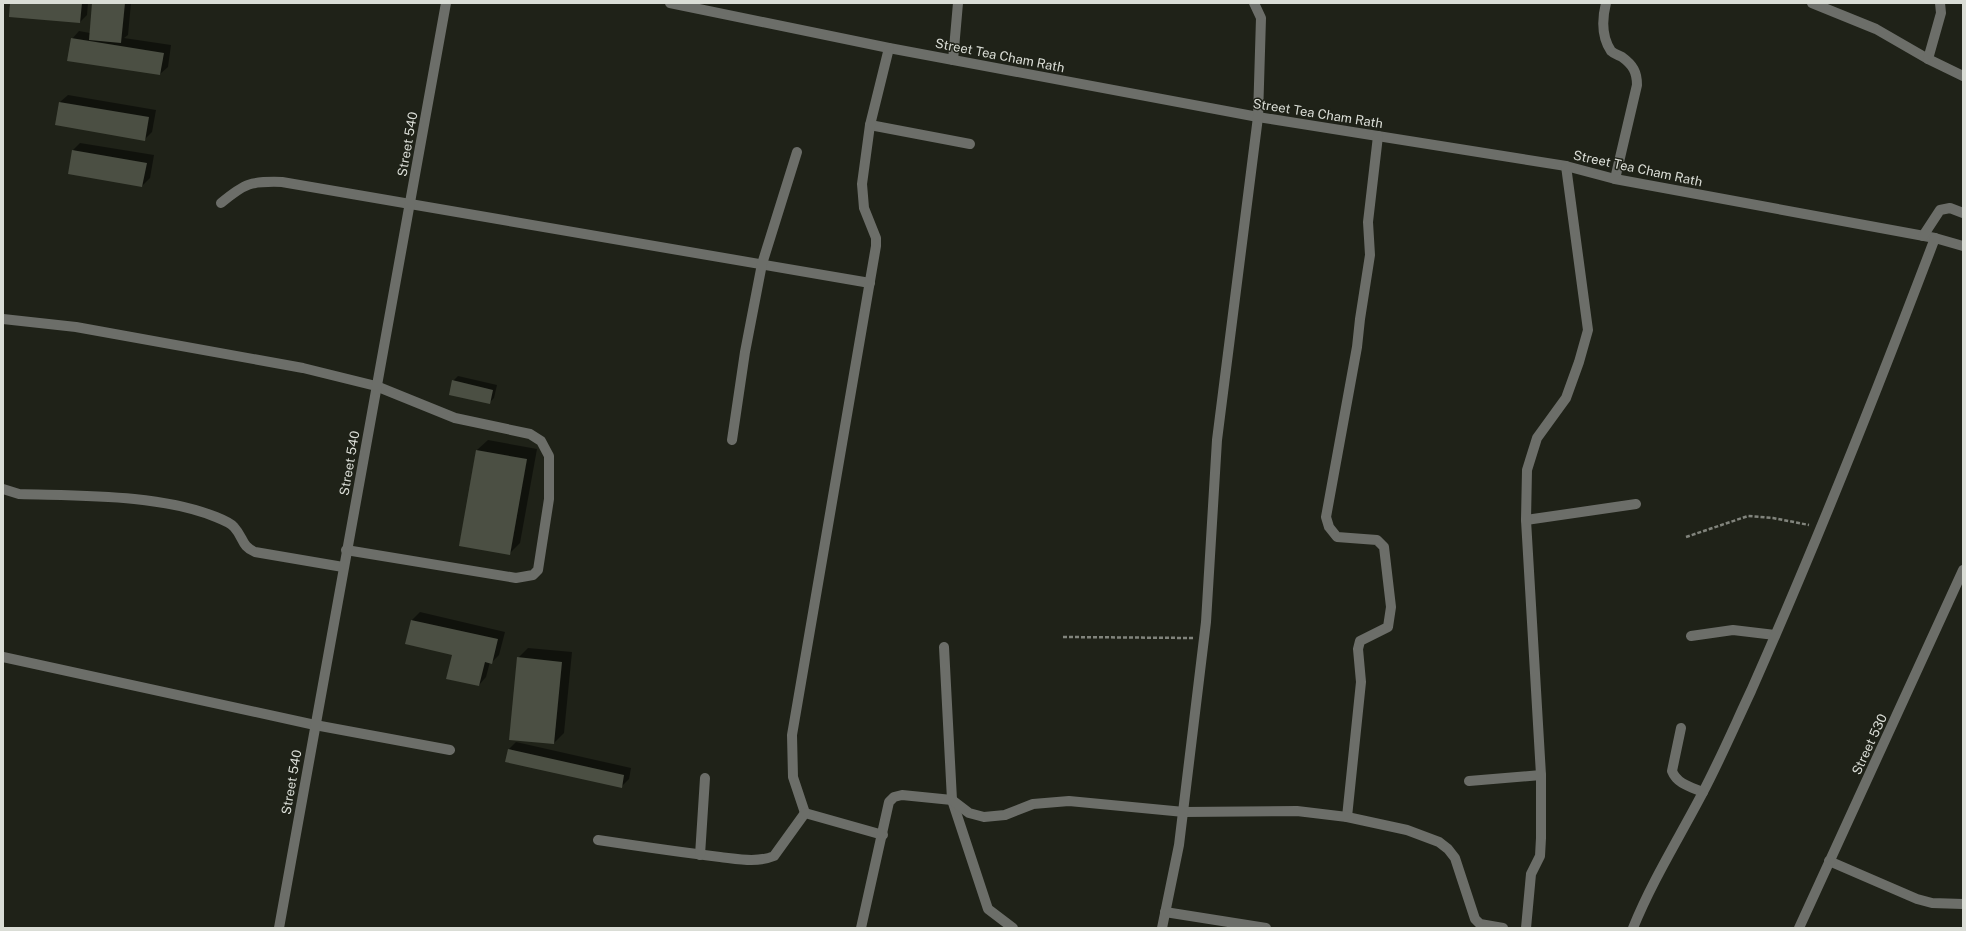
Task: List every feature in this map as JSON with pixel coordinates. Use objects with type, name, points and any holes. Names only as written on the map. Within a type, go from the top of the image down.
[{"type":"street","name":"Street 540","points":[[279,928],[314,725],[446,3]]},
{"type":"street","name":"Street Tea Cham Rath","points":[[670,3],[889,48],[1258,117],[1566,166],[1615,179],[1935,238],[1963,246]]},
{"type":"street","points":[[953,60],[958,3]]},
{"type":"street","points":[[1162,928],[1179,845],[1184,812],[1204,638],[1217,440],[1258,117],[1261,18],[1254,3]]},
{"type":"street","points":[[1606,3],[1602,17],[1606,41],[1612,52],[1632,66],[1637,75],[1637,85],[1615,179]]},
{"type":"street","points":[[1812,3],[1876,29],[1928,59],[1963,76]]},
{"type":"street","points":[[1928,59],[1942,13],[1940,3]]},
{"type":"street","points":[[805,813],[793,777],[792,735],[870,283],[876,238],[864,208],[862,184],[870,125],[889,48]]},
{"type":"street","points":[[870,125],[970,144]]},
{"type":"street","points":[[1347,817],[1361,682],[1358,649],[1360,641],[1388,627],[1391,607],[1384,547],[1377,540],[1337,537],[1329,527],[1326,517],[1357,347],[1370,256],[1368,222],[1378,136]]},
{"type":"street","points":[[732,440],[745,352],[762,264],[797,152]]},
{"type":"street","points":[[1526,928],[1531,874],[1540,856],[1540,775],[1526,520],[1528,470],[1536,438],[1566,398],[1579,362],[1588,330],[1566,166]]},
{"type":"street","points":[[221,203],[240,188],[258,182],[276,182],[870,283]]},
{"type":"street","points":[[1923,236],[1940,210],[1950,208],[1963,213]]},
{"type":"street","points":[[1633,928],[1647,894],[1703,792],[1822,528],[1874,401],[1935,238]]},
{"type":"street","points":[[3,319],[91,330],[304,368],[376,386],[455,418],[530,434],[541,441],[549,456],[549,499],[541,558],[538,570],[533,576],[516,578],[346,550]]},
{"type":"street","points":[[3,489],[19,494],[134,500],[182,506],[217,517],[234,526],[247,548],[255,552],[343,567]]},
{"type":"street","points":[[1526,520],[1636,504]]},
{"type":"street","name":"Street 530","points":[[1799,928],[1963,570]]},
{"type":"street","points":[[1691,636],[1733,630],[1775,635]]},
{"type":"street","points":[[944,647],[952,800],[988,909],[1013,928]]},
{"type":"street","points":[[3,657],[314,725],[450,750]]},
{"type":"street","points":[[1681,728],[1672,770],[1674,777],[1679,782],[1703,792]]},
{"type":"street","points":[[1469,781],[1540,775]]},
{"type":"street","points":[[700,855],[705,778]]},
{"type":"street","points":[[862,928],[883,836],[889,802],[894,797],[902,795],[952,800],[969,813],[984,818],[1005,815],[1033,804],[1069,801],[1184,812],[1296,811],[1347,817],[1407,830],[1439,842],[1448,849],[1455,858],[1475,918],[1480,924],[1503,928]]},
{"type":"street","points":[[805,813],[883,836]]},
{"type":"street","points":[[598,840],[700,855],[767,860],[774,856],[805,813]]},
{"type":"street","points":[[1829,861],[1917,899],[1932,903],[1963,904]]},
{"type":"street","points":[[1165,912],[1266,928]]},
{"type":"path","points":[[1686,537],[1748,516],[1772,518],[1822,528]]},
{"type":"path","points":[[1063,637],[1204,638]]},
{"type":"building","points":[[10,3],[82,3],[80,23],[9,17]]},
{"type":"building","points":[[92,3],[125,3],[121,43],[89,40]]},
{"type":"building","points":[[71,38],[164,53],[160,75],[67,61]]},
{"type":"building","points":[[59,102],[149,117],[145,141],[55,125]]},
{"type":"building","points":[[72,150],[147,163],[142,187],[68,174]]},
{"type":"building","points":[[452,380],[493,390],[490,404],[449,395]]},
{"type":"building","points":[[476,450],[527,459],[510,555],[459,546]]},
{"type":"building","points":[[411,620],[498,639],[492,664],[485,662],[479,686],[446,679],[452,655],[405,644]]},
{"type":"building","points":[[517,657],[562,662],[554,744],[509,740]]},
{"type":"building","points":[[508,749],[624,775],[622,788],[505,762]]}]
